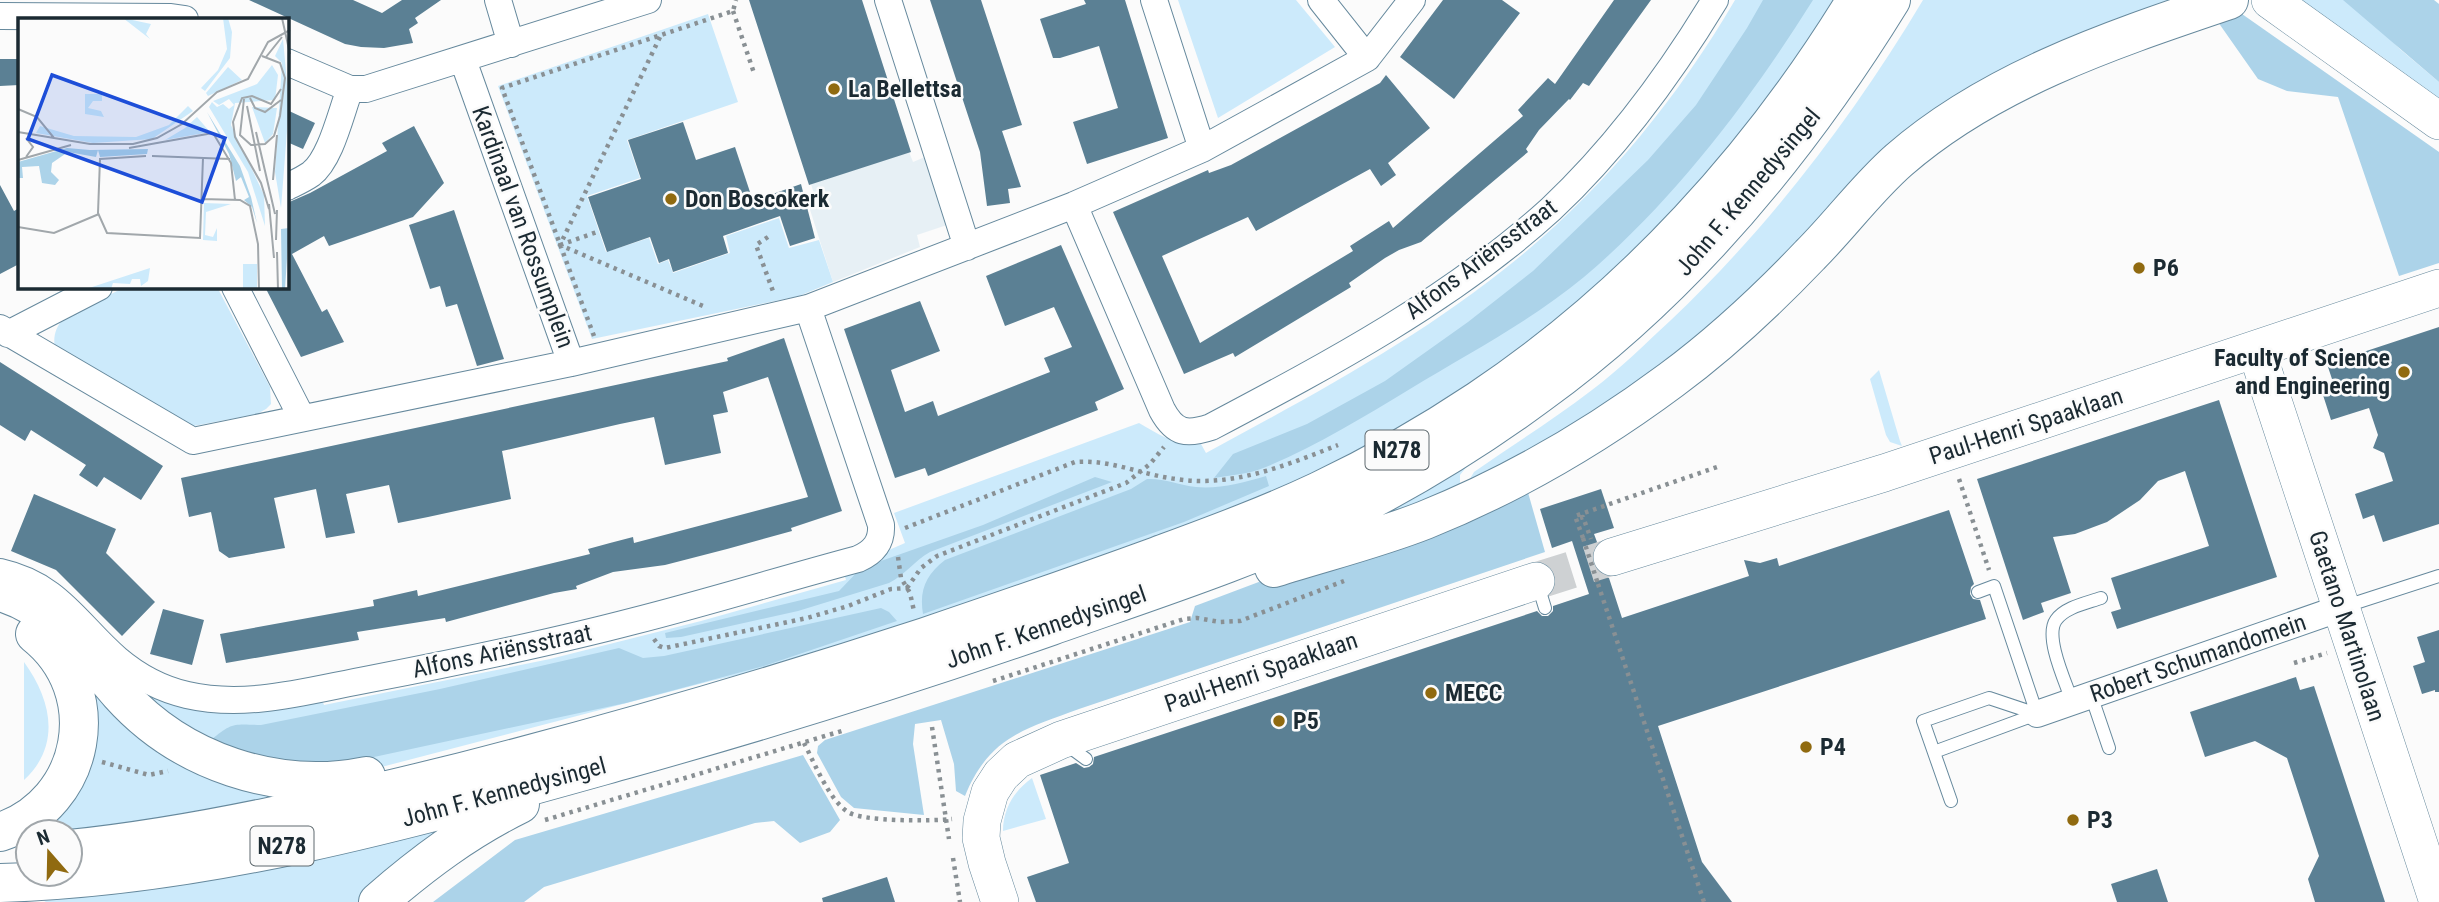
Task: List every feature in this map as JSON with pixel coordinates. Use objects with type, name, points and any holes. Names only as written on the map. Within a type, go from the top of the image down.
[{"type":"main road","name":"John F. Kennedysingel","points":[[84,847],[199,831],[297,813],[424,782],[716,702],[955,627],[1237,526],[1317,492],[1382,459],[1443,422],[1517,373],[1594,311],[1668,243],[1719,188],[1823,52],[1856,0]]},
{"type":"main road","name":"John F. Kennedysingel","points":[[0,883],[96,877],[251,853],[558,778],[723,732],[917,671],[1215,568],[1345,512],[1434,464],[1541,393],[1609,340],[1683,271],[1759,187],[1825,101],[1891,0]]},
{"type":"main road","points":[[1215,568],[1258,573],[1370,538],[1427,519],[1533,468],[1644,399],[1728,334],[1811,254],[1896,162],[1945,124],[1979,103],[2062,61],[2168,20],[2229,0]]},
{"type":"main road","points":[[0,592],[30,605],[54,621],[136,710],[169,737],[200,755],[230,767],[274,778],[339,781],[391,772],[424,782]]},
{"type":"main road","points":[[0,614],[42,640],[62,663],[73,688],[78,720],[75,753],[58,792],[38,813],[0,832]]},
{"type":"main road","points":[[378,902],[444,848],[484,822],[533,798],[558,778]]},
{"type":"street","points":[[498,0],[511,44]]},
{"type":"street","points":[[289,63],[349,89],[366,89],[648,0]]},
{"type":"street","points":[[888,0],[967,247]]},
{"type":"street","points":[[1154,0],[1202,149]]},
{"type":"street","points":[[1321,0],[1367,58],[1412,0]]},
{"type":"street","name":"Alfons Ariënsstraat","points":[[1179,430],[1194,432],[1211,427],[1350,353],[1512,242],[1560,200],[1631,122],[1687,47],[1715,0]]},
{"type":"street","points":[[2270,0],[2439,121]]},
{"type":"street","points":[[0,16],[123,18]]},
{"type":"street","name":"Kardinaal van Rossumplein","points":[[463,60],[571,363],[808,308],[1074,205],[1202,149],[1367,58]]},
{"type":"street","points":[[289,186],[317,168],[328,148],[349,89]]},
{"type":"street","points":[[1074,205],[1162,410],[1169,422],[1179,430]]},
{"type":"street","name":"Paul-Henri Spaaklaan","points":[[1596,555],[1950,451],[2439,288]]},
{"type":"street","points":[[4,331],[95,289]]},
{"type":"street","points":[[236,289],[302,418]]},
{"type":"street","points":[[808,308],[887,534]]},
{"type":"street","points":[[4,331],[193,441],[571,363]]},
{"type":"street","name":"Gaetano Martinolaan","points":[[2256,349],[2341,608],[2431,856],[2438,902]]},
{"type":"street","name":"Alfons Ariënsstraat","points":[[0,572],[33,584],[57,599],[86,625],[116,658],[142,677],[166,689],[201,698],[240,701],[495,654],[647,618],[858,559],[873,550],[887,534]]},
{"type":"street","name":"Paul-Henri Spaaklaan","points":[[1000,902],[983,848],[981,830],[984,808],[995,782],[1017,760],[1073,750],[1541,594]]},
{"type":"street","name":"Robert Schumandomein","points":[[2037,714],[2341,608]]},
{"type":"lane","name":"Robert Schumandomein","points":[[2341,608],[2439,576]]},
{"type":"lane","points":[[1978,592],[1994,586],[2037,714]]},
{"type":"lane","points":[[2101,598],[2064,613],[2056,620],[2051,632],[2053,647],[2109,748]]},
{"type":"lane","points":[[1951,801],[1923,721],[1989,698],[2037,714]]},
{"type":"lane","points":[[1934,752],[2037,714]]},
{"type":"path","points":[[736,0],[733,11],[754,73]]},
{"type":"path","points":[[602,356],[502,88],[733,11]]},
{"type":"path","points":[[560,245],[660,36]]},
{"type":"path","points":[[533,255],[597,232]]},
{"type":"path","points":[[768,236],[756,245],[781,315]]},
{"type":"path","points":[[560,245],[742,323]]},
{"type":"path","points":[[907,588],[921,568],[937,556],[1115,489],[1143,471],[1179,430]]},
{"type":"path","points":[[887,534],[1075,462],[1096,462],[1183,480],[1232,480],[1297,461],[1339,444]]},
{"type":"path","points":[[1950,451],[1994,586]]},
{"type":"path","points":[[1704,902],[1596,555],[1575,516],[1720,466]]},
{"type":"path","points":[[900,564],[901,578],[907,588],[915,616]]},
{"type":"path","name":"John F. Kennedysingel","points":[[987,683],[1184,620],[1197,618],[1220,622],[1240,621],[1349,580]]},
{"type":"path","points":[[647,618],[654,641],[665,648],[818,615],[891,589],[907,588]]},
{"type":"path","points":[[804,743],[837,802],[848,812],[940,821],[947,820],[932,727]]},
{"type":"path","name":"John F. Kennedysingel","points":[[536,823],[850,728]]},
{"type":"path","points":[[97,760],[149,775],[172,769]]},
{"type":"shaded area","points":[[1178,0],[1296,0],[1335,47],[1218,118]]},
{"type":"shaded area","points":[[1735,0],[1840,0],[1734,149],[1577,310],[1453,400],[1288,491],[819,657],[711,681],[370,770],[307,794],[84,830],[84,818],[36,818],[86,692],[140,684],[320,695],[324,705],[550,659],[701,621],[846,580],[843,570],[905,543],[894,513],[1139,423],[1176,442],[1201,444],[1206,453],[1366,364],[1443,314],[1517,259],[1609,172],[1664,106],[1713,37]]},
{"type":"shaded area","points":[[1763,0],[1813,0],[1764,74],[1709,147],[1649,216],[1584,277],[1499,336],[1321,440],[1260,469],[1214,478],[1233,454],[1307,424],[1385,381],[1468,322],[1533,271],[1648,160],[1696,105]]},
{"type":"shaded area","points":[[1923,0],[2206,0],[2059,55],[1656,381],[1468,482],[1474,472],[1612,374],[1671,320],[1742,247],[1839,128]]},
{"type":"shaded area","points":[[2299,0],[2350,0],[2401,50],[2439,82],[2439,100],[2384,58]]},
{"type":"shaded area","points":[[2343,0],[2434,0],[2439,4],[2439,82]]},
{"type":"shaded area","points":[[708,14],[738,102],[627,140],[640,178],[587,196],[606,252],[649,238],[658,264],[668,260],[673,273],[730,253],[726,236],[779,218],[789,248],[819,240],[833,282],[799,296],[592,339],[498,86]]},
{"type":"shaded area","points":[[2242,14],[2439,152],[2439,263],[2399,276],[2338,97],[2287,91],[2258,79],[2218,22]]},
{"type":"shaded area","points":[[909,152],[913,162],[925,157],[947,225],[917,235],[920,247],[833,282],[806,197],[814,194],[811,184]]},
{"type":"shaded area","points":[[121,289],[218,289],[270,387],[271,404],[257,414],[183,428],[56,351],[55,334],[64,318]]},
{"type":"shaded area","points":[[1879,370],[1902,446],[1890,442],[1886,435],[1870,379]]},
{"type":"shaded area","points":[[1468,465],[1460,475],[1460,487],[1370,521]]},
{"type":"shaded area","points":[[1266,476],[1269,486],[1184,522],[923,614],[925,584],[933,571],[945,560],[1131,489],[1147,479],[1213,487]]},
{"type":"shaded area","points":[[1095,477],[1112,482],[930,552],[889,583],[798,611],[666,638],[665,633],[839,591],[861,568],[983,525]]},
{"type":"shaded area","points":[[1525,482],[1545,552],[1042,723],[997,748],[985,760],[965,796],[956,791],[954,764],[941,720],[915,724],[913,744],[924,815],[854,808],[841,797],[817,753],[818,746],[825,740],[1190,622],[1195,606]]},
{"type":"shaded area","points":[[881,608],[897,621],[764,666],[626,703],[346,763],[293,764],[259,758],[211,740],[234,725],[261,725],[440,689],[619,648],[643,658],[664,656]]},
{"type":"shaded area","points":[[24,662],[41,691],[46,706],[48,737],[44,752],[24,780]]},
{"type":"shaded area","points":[[803,755],[840,820],[830,832],[800,843],[774,821],[755,823],[544,887],[524,902],[433,902],[515,840]]},
{"type":"shaded area","points":[[1032,778],[1046,819],[1003,831],[1005,815],[1011,801]]},
{"type":"shaded area","points":[[461,817],[361,902],[46,902],[34,895]]},
{"type":"building","points":[[249,0],[353,0],[382,13],[402,0],[441,0],[415,18],[418,23],[409,29],[413,43],[384,48],[345,44]]},
{"type":"building","name":"La Bellettsa","points":[[749,0],[862,0],[911,152],[809,185]]},
{"type":"building","points":[[930,0],[981,0],[1022,125],[1002,131],[1021,187],[1008,189],[1010,203],[987,206],[980,152]]},
{"type":"building","points":[[1084,0],[1125,0],[1168,138],[1087,164],[1073,122],[1118,108],[1099,46],[1053,58],[1040,19],[1086,4]]},
{"type":"building","points":[[1443,0],[1502,0],[1520,13],[1454,99],[1400,57]]},
{"type":"building","points":[[1614,0],[1651,0],[1589,86],[1583,83],[1570,100],[1539,130],[1526,149],[1528,152],[1421,242],[1385,258],[1349,283],[1351,287],[1235,357],[1233,353],[1184,374],[1113,212],[1208,170],[1209,173],[1231,165],[1380,83],[1386,75],[1430,128],[1388,163],[1396,175],[1381,186],[1370,169],[1256,231],[1248,217],[1162,256],[1200,343],[1353,251],[1350,246],[1389,221],[1393,228],[1523,116],[1518,110],[1548,78],[1555,84]]},
{"type":"building","points":[[0,59],[18,59],[18,85],[0,86]]},
{"type":"building","points":[[289,111],[315,123],[303,149],[289,143]]},
{"type":"building","name":"Don Boscokerk","points":[[683,122],[696,160],[735,147],[753,201],[801,184],[815,238],[790,246],[780,216],[723,236],[728,253],[673,272],[669,259],[659,263],[650,237],[607,252],[588,197],[641,179],[628,140]]},
{"type":"building","points":[[414,126],[444,183],[413,217],[329,246],[324,236],[292,254],[322,312],[327,309],[344,342],[301,357],[266,289],[289,289],[289,202],[387,151],[382,143]]},
{"type":"building","points":[[0,185],[14,211],[18,209],[18,265],[0,274]]},
{"type":"building","points":[[454,210],[504,359],[477,366],[457,304],[446,307],[440,286],[430,289],[409,225]]},
{"type":"building","points":[[1061,245],[1124,389],[1095,402],[1098,410],[928,476],[925,468],[895,478],[844,329],[920,301],[940,351],[891,370],[905,412],[933,401],[938,416],[1050,372],[1044,358],[1072,347],[1054,307],[1005,326],[986,276]]},
{"type":"building","points":[[2439,327],[2439,524],[2383,542],[2374,515],[2363,519],[2355,494],[2393,481],[2384,453],[2373,448],[2378,435],[2369,408],[2331,420],[2323,395],[2336,391],[2327,364]]},
{"type":"building","points":[[784,338],[842,511],[791,528],[792,531],[665,565],[613,572],[576,586],[577,589],[446,622],[445,618],[357,632],[359,640],[226,663],[220,634],[374,606],[373,600],[417,590],[418,596],[590,554],[588,549],[633,537],[634,543],[808,497],[768,377],[723,392],[728,412],[713,415],[721,453],[665,465],[654,417],[620,424],[502,451],[511,499],[398,523],[389,485],[346,494],[355,533],[326,538],[316,489],[274,498],[285,548],[229,558],[219,551],[211,512],[189,517],[181,478],[728,361],[727,358]]},
{"type":"building","points":[[0,362],[163,466],[141,500],[104,477],[97,487],[79,475],[86,465],[31,430],[25,441],[0,425]]},
{"type":"building","points":[[2219,400],[2277,577],[2117,629],[2111,612],[2121,609],[2111,578],[2209,546],[2185,471],[2158,481],[2140,500],[2107,522],[2075,534],[2053,537],[2071,593],[2041,603],[2044,612],[2023,620],[1977,479]]},
{"type":"building","points":[[1601,489],[1614,528],[1594,534],[1597,542],[1592,552],[1592,563],[1598,573],[1609,578],[1622,618],[1749,576],[1744,560],[1760,563],[1777,558],[1779,566],[1949,510],[1974,584],[1970,594],[1973,599],[1980,600],[1986,619],[1658,726],[1702,862],[1732,902],[1036,902],[1027,877],[1069,863],[1040,775],[1076,763],[1084,768],[1089,767],[1093,764],[1094,757],[1537,611],[1542,616],[1548,616],[1553,611],[1553,606],[1589,594],[1572,541],[1552,548],[1540,509]]},
{"type":"building","points":[[34,494],[116,529],[106,553],[155,602],[122,636],[56,570],[11,551]]},
{"type":"building","points":[[163,609],[204,620],[192,665],[150,654]]},
{"type":"building","points":[[2439,630],[2439,692],[2435,690],[2422,694],[2413,666],[2425,662],[2417,637]]},
{"type":"building","points":[[2296,677],[2300,690],[2314,686],[2385,902],[2315,902],[2308,879],[2319,856],[2287,758],[2255,741],[2205,757],[2190,712]]},
{"type":"building","points":[[2157,869],[2168,902],[2117,902],[2111,884]]},
{"type":"building","points":[[887,877],[895,902],[823,902],[822,898]]},
{"type":"tunnel","points":[[1536,581],[1612,557]]},
{"type":"place","name":"La Bellettsa","points":[[834,89]]},
{"type":"place","name":"Don Boscokerk","points":[[671,199]]},
{"type":"place","name":"P6","points":[[2139,268]]},
{"type":"place","name":"Faculty of Science and Engineering","points":[[2404,372]]},
{"type":"place","name":"MECC","points":[[1431,693]]},
{"type":"place","name":"P5","points":[[1279,721]]},
{"type":"place","name":"P4","points":[[1806,747]]},
{"type":"place","name":"P3","points":[[2073,820]]}]
